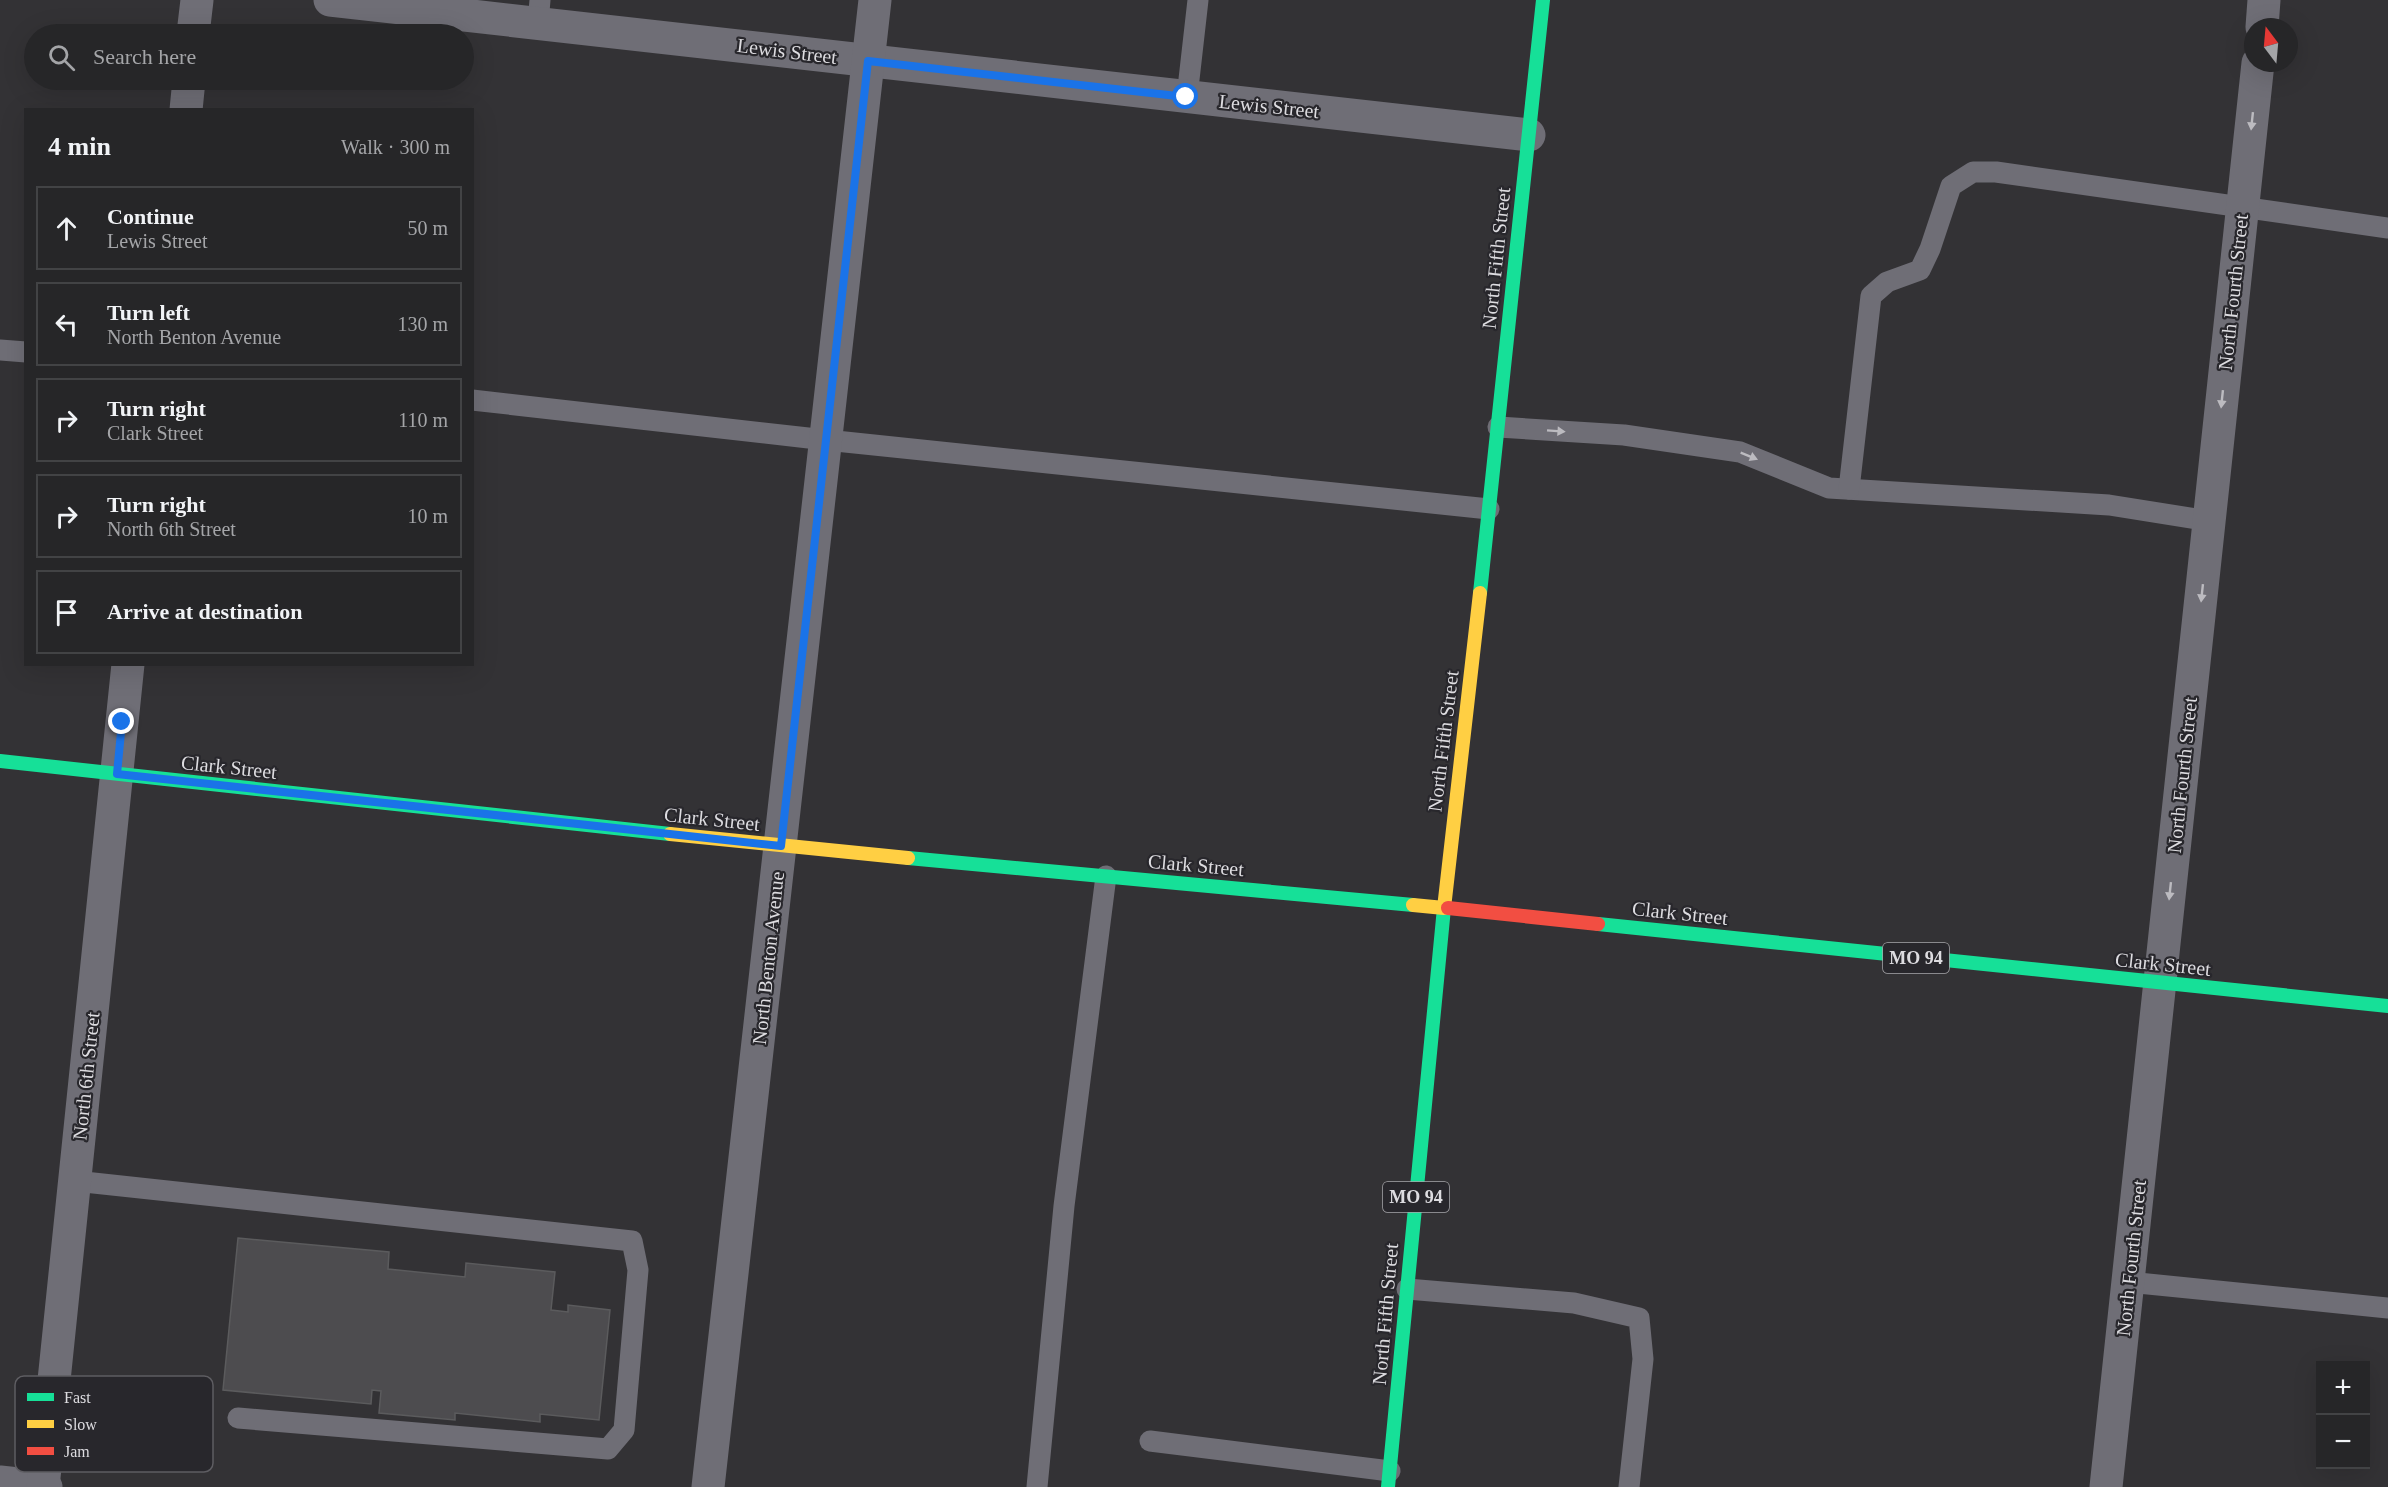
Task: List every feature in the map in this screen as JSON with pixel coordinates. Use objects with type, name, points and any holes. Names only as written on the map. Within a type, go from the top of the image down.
[{"type":"main road","name":"North Fifth Street","points":[[1389,1479],[1444,908],[1490,509],[1543,0]]},
{"type":"main road","name":"Clark Street","points":[[0,761],[781,846],[1444,908],[2388,1006]]},
{"type":"street","points":[[194,24],[197,0]]},
{"type":"street","name":"Lewis Street","points":[[330,0],[539,12],[868,61],[1529,135]]},
{"type":"street","name":"North Benton Avenue","points":[[708,1487],[875,0]]},
{"type":"street","points":[[2263,18],[2264,0]]},
{"type":"street","name":"North Fourth Street","points":[[2106,1487],[2257,72]]},
{"type":"street","points":[[186,108],[188,90]]},
{"type":"street","name":"North 6th Street","points":[[55,1376],[128,666]]},
{"type":"street","name":"North 6th Street","points":[[44,1487],[46,1472]]},
{"type":"street","points":[[0,1482],[44,1487]]},
{"type":"lane","points":[[1186,97],[1198,0]]},
{"type":"lane","points":[[1849,489],[1871,296],[1887,282],[1920,270],[1930,249],[1951,186],[1973,172],[1995,172],[2388,228]]},
{"type":"lane","points":[[0,350],[24,352]]},
{"type":"lane","points":[[474,400],[826,440],[1490,509]]},
{"type":"lane","points":[[1498,427],[1624,435],[1740,452],[1829,488],[2109,505],[2209,521]]},
{"type":"lane","points":[[1037,1487],[1064,1206],[1106,876]]},
{"type":"lane","points":[[75,1181],[632,1241],[638,1270],[624,1430],[608,1449],[238,1418]]},
{"type":"lane","points":[[2128,1282],[2388,1308]]},
{"type":"lane","points":[[1407,1289],[1574,1303],[1639,1318],[1643,1359],[1629,1487]]},
{"type":"lane","points":[[1150,1441],[1389,1479]]},
{"type":"building","points":[[238,1238],[389,1252],[388,1269],[465,1277],[466,1263],[555,1272],[551,1310],[568,1312],[568,1305],[610,1310],[599,1420],[540,1414],[540,1422],[455,1413],[455,1420],[379,1413],[381,1391],[372,1390],[371,1404],[223,1390]]},
{"type":"traffic: fast","points":[[1480,593],[1543,0]]},
{"type":"traffic: fast","points":[[0,761],[670,834]]},
{"type":"traffic: fast","points":[[908,858],[1413,905]]},
{"type":"traffic: fast","points":[[1388,1487],[1444,908],[1448,908]]},
{"type":"traffic: fast","points":[[1598,924],[2388,1006]]},
{"type":"traffic: slow","points":[[1413,905],[1444,908],[1480,593]]},
{"type":"traffic: slow","points":[[670,834],[908,858]]},
{"type":"traffic: jam","points":[[1448,908],[1598,924]]},
{"type":"route","points":[[122,722],[117,774],[781,846],[868,61],[1186,97]]}]
